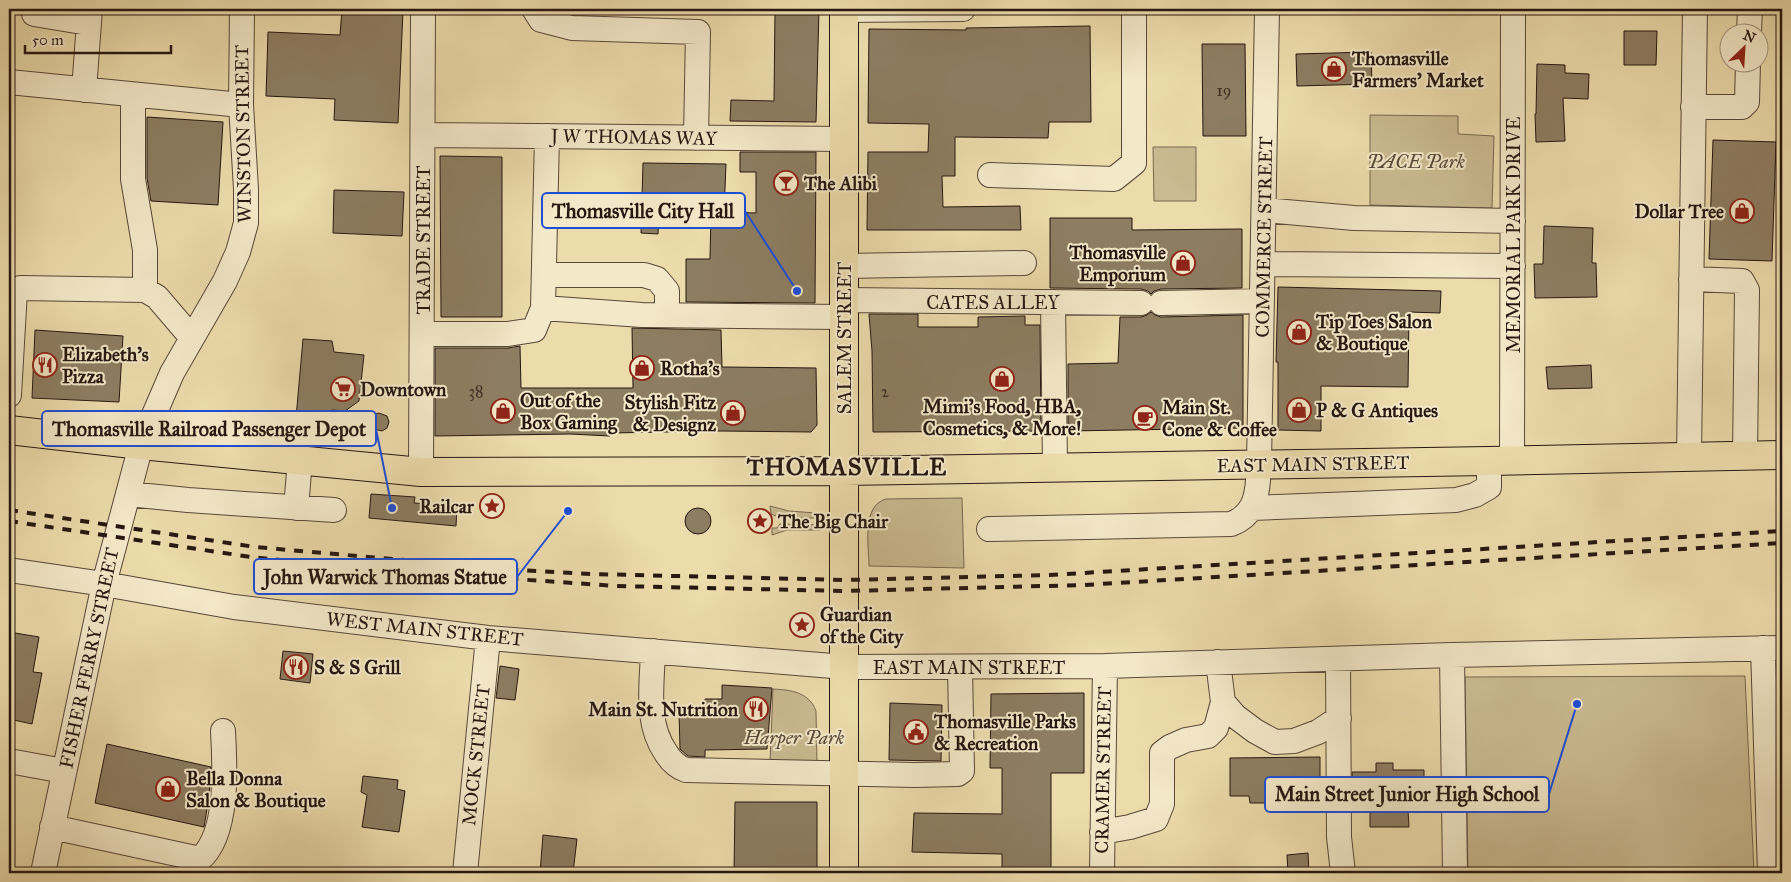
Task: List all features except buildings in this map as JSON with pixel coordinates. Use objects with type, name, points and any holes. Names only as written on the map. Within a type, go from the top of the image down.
[{"type":"main road","name":"SALEM STREET","points":[[844,10],[844,873]]},
{"type":"main road","points":[[9,430],[141,445],[422,472],[844,471]]},
{"type":"main road","name":"EAST MAIN STREET","points":[[844,471],[1782,455]]},
{"type":"street","points":[[34,9],[34,14],[89,16],[84,90]]},
{"type":"street","name":"WINSTON STREET","points":[[141,445],[172,373],[225,281],[238,252],[246,223],[241,106],[242,9]]},
{"type":"street","name":"TRADE STREET","points":[[422,472],[423,9]]},
{"type":"street","points":[[534,9],[541,20],[572,28],[698,32],[696,138]]},
{"type":"street","points":[[844,10],[963,9]]},
{"type":"street","points":[[990,175],[1114,179],[1134,163],[1134,9]]},
{"type":"street","name":"COMMERCE STREET","points":[[1252,508],[1258,488],[1260,464],[1267,9]]},
{"type":"street","name":"MEMORIAL PARK DRIVE","points":[[1252,508],[1456,500],[1474,495],[1489,487],[1500,461],[1513,266],[1514,9]]},
{"type":"street","points":[[1689,457],[1695,9]]},
{"type":"street","points":[[1749,22],[1750,9]]},
{"type":"street","points":[[1693,107],[1742,108],[1748,102],[1748,72]]},
{"type":"street","points":[[9,82],[241,106]]},
{"type":"street","points":[[133,95],[133,179],[145,250],[145,290]]},
{"type":"street","name":"J W THOMAS WAY","points":[[423,135],[844,139]]},
{"type":"street","points":[[422,334],[508,334],[534,330],[543,308],[547,136]]},
{"type":"street","points":[[1264,210],[1354,218],[1513,221]]},
{"type":"street","points":[[844,266],[1024,264]]},
{"type":"street","points":[[1263,264],[1513,266]]},
{"type":"street","points":[[544,275],[644,275],[657,279],[667,291],[667,315]]},
{"type":"street","points":[[1691,279],[1742,281],[1746,290],[1745,456]]},
{"type":"street","points":[[9,395],[11,307],[15,291],[20,288],[145,290],[157,297],[192,338]]},
{"type":"street","name":"CATES ALLEY","points":[[543,308],[667,315],[1053,302],[1262,301]]},
{"type":"street","points":[[1053,302],[1055,467]]},
{"type":"street","name":"FISHER FERRY STREET","points":[[43,873],[104,584],[141,445]]},
{"type":"street","points":[[296,508],[300,460]]},
{"type":"street","points":[[128,494],[334,510]]},
{"type":"street","points":[[989,529],[1231,524],[1242,520],[1252,508]]},
{"type":"street","name":"WEST MAIN STREET","points":[[9,570],[104,584],[234,607],[488,638],[845,667]]},
{"type":"street","name":"MOCK STREET","points":[[465,873],[488,638]]},
{"type":"street","points":[[1770,873],[1776,835],[1772,648]]},
{"type":"street","name":"EAST MAIN STREET","points":[[845,667],[1105,666],[1338,658],[1772,648]]},
{"type":"street","points":[[653,651],[651,716],[653,728],[663,749],[670,758],[680,768],[686,770],[958,774],[962,771],[960,666]]},
{"type":"street","points":[[1452,655],[1454,873]]},
{"type":"street","points":[[1338,658],[1339,837],[1343,873]]},
{"type":"street","points":[[1102,832],[1139,824],[1156,818],[1162,804],[1162,753],[1186,740],[1208,736],[1216,728],[1223,702],[1218,662]]},
{"type":"street","name":"CRAMER STREET","points":[[1102,873],[1105,666]]},
{"type":"street","points":[[1223,702],[1235,716],[1255,731],[1275,742],[1294,741],[1318,732],[1339,718]]},
{"type":"street","points":[[52,827],[200,859],[206,854],[211,844],[217,829],[222,805],[225,774],[223,731]]},
{"type":"street","points":[[9,761],[64,771]]},
{"type":"green space","name":"PACE Park","points":[[1370,115],[1458,116],[1458,134],[1494,136],[1492,208],[1370,205]]},
{"type":"green space","points":[[1153,147],[1196,147],[1196,201],[1154,201]]},
{"type":"green space","points":[[962,498],[964,568],[869,566],[868,528],[873,510],[878,503],[886,499]]},
{"type":"green space","points":[[770,506],[789,511],[816,513],[819,518],[781,518],[771,514]]},
{"type":"green space","points":[[780,524],[819,525],[820,530],[787,530],[772,535],[772,528],[777,528]]},
{"type":"green space","points":[[1745,676],[1754,873],[1468,873],[1465,677]]},
{"type":"green space","name":"Harper Park","points":[[773,689],[799,693],[813,705],[816,711],[817,765],[770,763]]},
{"type":"railway","points":[[9,510],[255,547],[518,570],[592,574],[845,580],[1050,575],[1782,531]]},
{"type":"railway","points":[[9,521],[251,557],[368,569],[617,586],[845,591],[1084,585],[1782,543]]},
{"type":"place","name":"Thomasville Farmers' Market","points":[[1334,69]]},
{"type":"place","name":"The Alibi","points":[[786,183]]},
{"type":"place","name":"Dollar Tree","points":[[1742,211]]},
{"type":"place","name":"Thomasville Emporium","points":[[1183,263]]},
{"type":"place","name":"Thomasville City Hall","points":[[797,291]]},
{"type":"place","name":"Tip Toes Salon & Boutique","points":[[1299,332]]},
{"type":"place","name":"Elizabeth's Pizza","points":[[45,365]]},
{"type":"place","name":"Rotha's","points":[[642,368]]},
{"type":"place","name":"Mimi's Food, HBA, Cosmetics, & More!","points":[[1002,379]]},
{"type":"place","name":"Downtown","points":[[343,389]]},
{"type":"place","name":"P & G Antiques","points":[[1299,410]]},
{"type":"place","name":"Out of the Box Gaming","points":[[503,411]]},
{"type":"place","name":"Stylish Fitz & Designz","points":[[733,413]]},
{"type":"place","name":"Main St. Cone & Coffee","points":[[1145,418]]},
{"type":"place","name":"Railcar","points":[[492,506]]},
{"type":"place","name":"Thomasville Railroad Passenger Depot","points":[[392,508]]},
{"type":"place","name":"John Warwick Thomas Statue","points":[[568,511]]},
{"type":"place","name":"The Big Chair","points":[[760,521]]},
{"type":"place","name":"Guardian of the City","points":[[802,625]]},
{"type":"place","name":"S & S Grill","points":[[296,667]]},
{"type":"place","name":"Main Street Junior High School","points":[[1577,704]]},
{"type":"place","name":"Main St. Nutrition","points":[[756,709]]},
{"type":"place","name":"Thomasville Parks & Recreation","points":[[916,732]]},
{"type":"place","name":"Bella Donna Salon & Boutique","points":[[168,789]]},
{"type":"district","name":"THOMASVILLE","points":[[847,467]]}]
